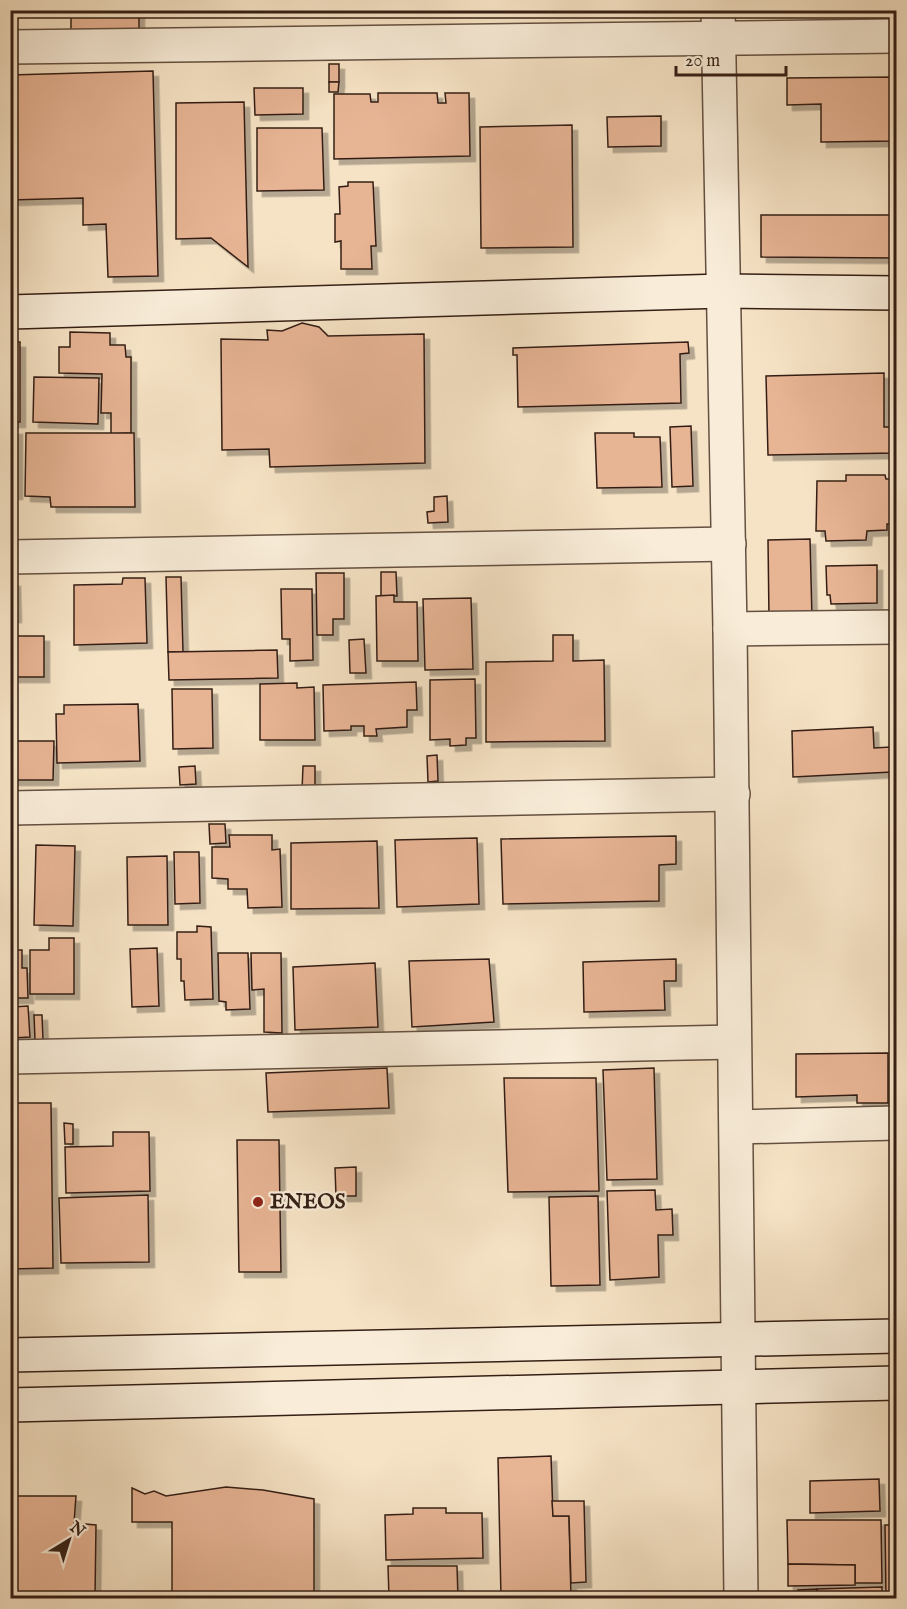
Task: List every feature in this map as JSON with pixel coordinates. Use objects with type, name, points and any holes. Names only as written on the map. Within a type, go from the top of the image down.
[{"type":"street","points":[[10,47],[718,25],[897,36]]},
{"type":"street","points":[[718,25],[733,794],[741,1599]]},
{"type":"street","points":[[10,312],[723,291],[897,293]]},
{"type":"street","points":[[10,557],[729,544]]},
{"type":"street","points":[[730,629],[897,627]]},
{"type":"street","points":[[10,808],[733,794]]},
{"type":"street","points":[[10,1057],[734,1042]]},
{"type":"street","points":[[737,1127],[897,1123]]},
{"type":"street","points":[[10,1355],[897,1336]]},
{"type":"street","points":[[10,1405],[897,1383]]},
{"type":"building","points":[[71,10],[139,10],[139,29],[71,31]]},
{"type":"building","points":[[329,64],[339,64],[339,82],[329,82]]},
{"type":"building","points":[[153,71],[158,276],[108,277],[106,224],[83,225],[83,198],[10,200],[10,75]]},
{"type":"building","points":[[896,77],[896,141],[821,142],[821,104],[787,105],[787,78]]},
{"type":"building","points":[[329,82],[339,82],[338,92],[329,92]]},
{"type":"building","points":[[254,88],[303,88],[303,114],[255,115]]},
{"type":"building","points":[[378,93],[437,93],[438,103],[446,103],[445,93],[469,93],[470,156],[334,159],[334,94],[370,94],[371,102],[378,102]]},
{"type":"building","points":[[244,102],[248,267],[211,238],[176,239],[176,103]]},
{"type":"building","points":[[661,116],[661,146],[608,147],[607,117]]},
{"type":"building","points":[[572,125],[573,247],[481,248],[480,127]]},
{"type":"building","points":[[257,128],[322,128],[324,190],[257,191]]},
{"type":"building","points":[[348,182],[373,182],[376,246],[371,246],[372,269],[341,269],[341,241],[335,242],[335,214],[340,214],[339,187],[348,186]]},
{"type":"building","points":[[761,215],[895,215],[895,258],[761,257]]},
{"type":"building","points":[[302,323],[319,327],[328,336],[424,334],[425,463],[270,467],[269,449],[222,450],[221,339],[268,340],[267,330],[282,331]]},
{"type":"building","points":[[70,332],[110,333],[110,345],[125,345],[126,357],[131,357],[131,433],[111,434],[111,413],[101,413],[102,374],[59,373],[59,347],[70,347]]},
{"type":"building","points":[[10,342],[20,342],[20,422],[10,422]]},
{"type":"building","points":[[688,342],[689,353],[680,354],[681,403],[518,407],[517,355],[513,355],[513,348]]},
{"type":"building","points":[[884,373],[884,427],[895,427],[896,453],[768,455],[766,376]]},
{"type":"building","points":[[34,377],[99,378],[98,424],[33,422]]},
{"type":"building","points":[[691,426],[693,486],[672,487],[670,427]]},
{"type":"building","points":[[10,429],[17,429],[17,494],[10,494]]},
{"type":"building","points":[[26,433],[134,433],[135,507],[51,507],[50,497],[25,496]]},
{"type":"building","points":[[595,433],[634,433],[634,437],[660,437],[662,487],[597,488]]},
{"type":"building","points":[[846,475],[885,475],[886,479],[896,479],[896,524],[887,524],[887,530],[867,531],[866,540],[826,541],[825,531],[816,531],[817,481],[846,481]]},
{"type":"building","points":[[447,496],[448,522],[428,523],[427,512],[434,511],[434,497]]},
{"type":"building","points":[[810,539],[812,618],[769,618],[768,540]]},
{"type":"building","points":[[877,565],[877,603],[831,604],[830,595],[827,595],[826,566]]},
{"type":"building","points":[[381,572],[396,572],[397,596],[381,596]]},
{"type":"building","points":[[316,573],[344,573],[344,619],[333,619],[333,635],[317,635]]},
{"type":"building","points":[[166,577],[181,577],[183,652],[168,652]]},
{"type":"building","points":[[123,578],[145,578],[147,643],[74,645],[74,585],[122,584]]},
{"type":"building","points":[[10,581],[15,581],[16,617],[10,617]]},
{"type":"building","points":[[281,589],[312,589],[313,660],[290,661],[290,639],[282,639]]},
{"type":"building","points":[[394,595],[394,602],[417,602],[418,661],[377,661],[376,596]]},
{"type":"building","points":[[471,598],[473,669],[425,670],[423,599]]},
{"type":"building","points":[[553,635],[573,635],[573,661],[604,660],[605,741],[486,742],[486,662],[553,661]]},
{"type":"building","points":[[10,636],[44,636],[44,677],[10,677]]},
{"type":"building","points":[[364,639],[366,673],[350,673],[349,640]]},
{"type":"building","points":[[277,650],[278,678],[169,680],[168,652]]},
{"type":"building","points":[[475,679],[476,738],[466,738],[466,745],[450,746],[450,739],[430,740],[430,680]]},
{"type":"building","points":[[416,682],[417,710],[407,710],[407,727],[376,729],[377,736],[364,736],[364,726],[351,726],[351,730],[324,731],[323,685]]},
{"type":"building","points":[[297,683],[297,688],[314,687],[315,740],[260,740],[260,684]]},
{"type":"building","points":[[172,689],[212,689],[213,748],[173,749]]},
{"type":"building","points":[[138,704],[140,761],[57,763],[56,714],[64,714],[64,705]]},
{"type":"building","points":[[873,727],[874,748],[891,747],[892,772],[793,777],[792,731]]},
{"type":"building","points":[[10,741],[54,741],[53,780],[10,780]]},
{"type":"building","points":[[437,755],[438,781],[428,782],[427,756]]},
{"type":"building","points":[[195,766],[196,784],[180,785],[179,767]]},
{"type":"building","points":[[303,766],[315,766],[315,790],[302,791]]},
{"type":"building","points":[[209,824],[225,824],[226,843],[210,844]]},
{"type":"building","points":[[229,835],[272,835],[272,850],[280,849],[282,907],[248,908],[247,889],[228,889],[228,879],[212,878],[212,847],[230,847]]},
{"type":"building","points":[[676,836],[676,864],[659,865],[659,901],[503,904],[501,839]]},
{"type":"building","points":[[477,838],[479,904],[397,907],[395,840]]},
{"type":"building","points":[[377,841],[379,908],[291,909],[291,843]]},
{"type":"building","points":[[36,845],[75,846],[73,926],[34,925]]},
{"type":"building","points":[[174,852],[199,852],[200,903],[175,904]]},
{"type":"building","points":[[167,856],[168,925],[128,925],[127,857]]},
{"type":"building","points":[[197,926],[211,927],[213,999],[185,1000],[184,981],[181,981],[181,959],[177,959],[177,932],[197,932]]},
{"type":"building","points":[[49,938],[74,938],[74,994],[30,994],[30,950],[49,950]]},
{"type":"building","points":[[157,948],[159,1006],[132,1007],[130,949]]},
{"type":"building","points":[[10,950],[22,950],[22,968],[27,968],[28,998],[10,998]]},
{"type":"building","points":[[218,953],[248,953],[250,1009],[226,1010],[226,1002],[219,1001]]},
{"type":"building","points":[[251,953],[281,953],[282,1033],[264,1032],[264,989],[252,990]]},
{"type":"building","points":[[489,959],[494,1022],[412,1027],[409,961]]},
{"type":"building","points":[[676,959],[676,981],[664,981],[665,1010],[584,1012],[583,962]]},
{"type":"building","points":[[375,963],[378,1027],[295,1030],[293,967]]},
{"type":"building","points":[[28,1006],[30,1037],[13,1038],[12,1007]]},
{"type":"building","points":[[34,1015],[42,1015],[43,1040],[35,1040]]},
{"type":"building","points":[[888,1053],[888,1103],[857,1103],[857,1095],[796,1097],[796,1054]]},
{"type":"building","points":[[387,1068],[389,1108],[268,1112],[266,1073]]},
{"type":"building","points":[[654,1068],[657,1179],[607,1180],[603,1070]]},
{"type":"building","points":[[504,1078],[596,1078],[599,1191],[508,1192]]},
{"type":"building","points":[[10,1103],[51,1103],[53,1268],[10,1269]]},
{"type":"building","points":[[64,1123],[73,1124],[73,1144],[65,1144]]},
{"type":"building","points":[[113,1132],[149,1132],[150,1191],[66,1193],[65,1147],[113,1146]]},
{"type":"building","points":[[237,1140],[279,1140],[281,1272],[239,1272]]},
{"type":"building","points":[[356,1167],[356,1196],[336,1196],[335,1168]]},
{"type":"building","points":[[655,1190],[656,1210],[672,1209],[673,1235],[658,1235],[659,1277],[610,1280],[607,1191]]},
{"type":"building","points":[[148,1195],[149,1262],[61,1263],[59,1198]]},
{"type":"building","points":[[598,1196],[600,1285],[551,1286],[549,1197]]},
{"type":"building","points":[[551,1456],[553,1516],[569,1516],[571,1598],[501,1598],[498,1458]]},
{"type":"building","points":[[879,1479],[880,1511],[810,1513],[810,1481]]},
{"type":"building","points":[[226,1487],[263,1490],[314,1499],[314,1598],[172,1598],[172,1522],[132,1522],[132,1488],[145,1494],[154,1491],[166,1496]]},
{"type":"building","points":[[10,1496],[76,1496],[74,1523],[96,1525],[95,1598],[10,1598]]},
{"type":"building","points":[[552,1501],[584,1501],[586,1582],[571,1583],[569,1516],[553,1516]]},
{"type":"building","points":[[413,1508],[446,1508],[446,1513],[482,1513],[483,1558],[386,1560],[385,1515],[413,1514]]},
{"type":"building","points":[[787,1520],[881,1520],[882,1583],[855,1583],[855,1565],[788,1564]]},
{"type":"building","points":[[885,1525],[896,1525],[896,1598],[886,1598]]},
{"type":"building","points":[[788,1564],[855,1565],[855,1585],[788,1586]]},
{"type":"building","points":[[388,1566],[457,1566],[458,1598],[389,1598]]},
{"type":"building","points":[[882,1587],[882,1598],[817,1598],[817,1589]]},
{"type":"building","points":[[817,1589],[817,1598],[798,1598],[798,1590]]},
{"type":"place","name":"ENEOS","points":[[258,1202]]}]
